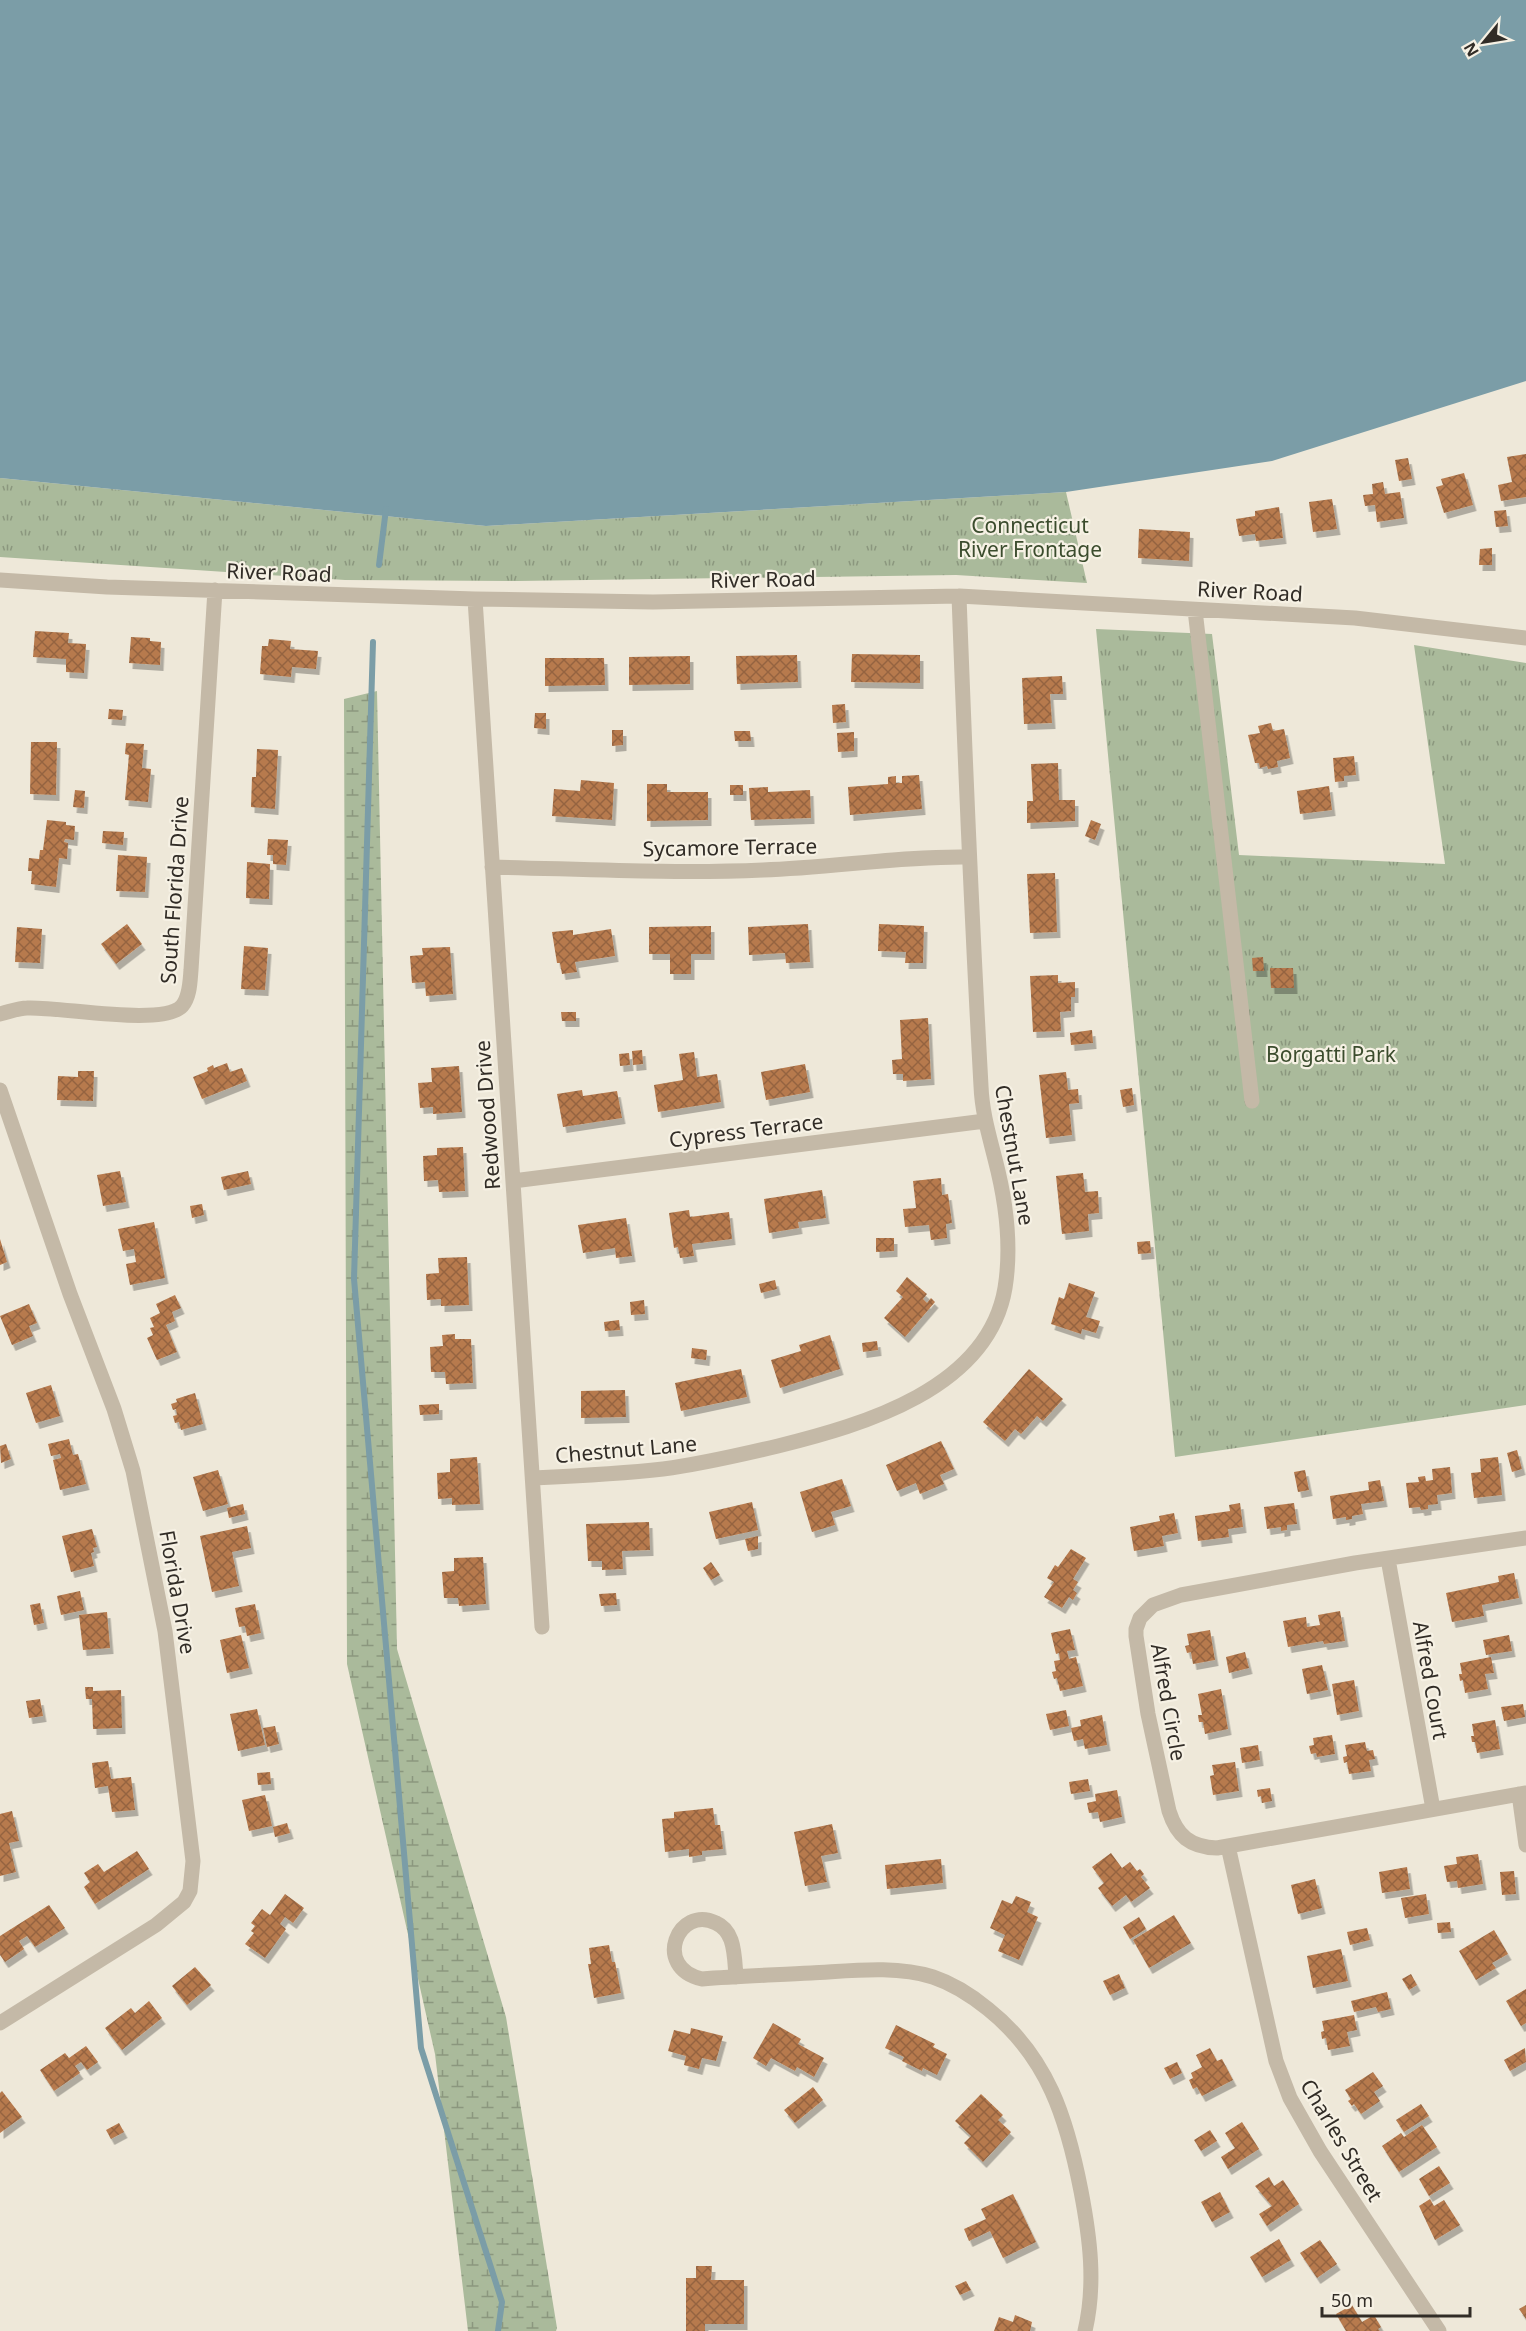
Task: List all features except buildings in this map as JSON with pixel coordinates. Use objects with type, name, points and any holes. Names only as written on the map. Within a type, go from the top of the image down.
[{"type":"street","name":"River Road","points":[[0,580],[107,587],[475,599],[676,602],[958,596],[1355,618],[1526,638]]},
{"type":"street","name":"South Florida Drive","points":[[0,1014],[27,1008],[137,1016],[172,1011],[184,1005],[191,970],[215,590]]},
{"type":"street","name":"Chestnut Lane","points":[[532,1478],[664,1469],[710,1462],[830,1431],[891,1409],[920,1395],[969,1358],[990,1330],[998,1312],[1006,1276],[1008,1243],[1004,1203],[985,1121],[981,1089],[968,856],[958,596]]},
{"type":"street","name":"Redwood Drive","points":[[475,599],[542,1627]]},
{"type":"street","points":[[1195,609],[1252,1101]]},
{"type":"street","name":"Sycamore Terrace","points":[[492,867],[752,871],[810,868],[921,856],[968,856]]},
{"type":"street","name":"Florida Drive","points":[[0,1090],[70,1294],[114,1409],[133,1471],[165,1630],[193,1861],[190,1891],[184,1902],[156,1924],[0,2023]]},
{"type":"street","name":"Cypress Terrace","points":[[513,1181],[985,1121]]},
{"type":"street","name":"Alfred Circle","points":[[1522,1794],[1228,1846],[1208,1848],[1194,1845],[1181,1836],[1172,1821],[1140,1672],[1136,1629],[1140,1618],[1153,1605],[1181,1595],[1526,1538]]},
{"type":"street","name":"Alfred Court","points":[[1388,1559],[1433,1809]]},
{"type":"street","points":[[1522,1794],[1526,1845]]},
{"type":"street","name":"Charles Street","points":[[1228,1846],[1276,2061],[1290,2098],[1320,2151],[1439,2331]]},
{"type":"street","points":[[736,1977],[731,1939],[723,1927],[710,1920],[696,1921],[683,1928],[678,1934],[674,1948],[677,1963],[687,1974],[702,1979],[865,1970],[911,1972],[933,1977],[955,1987],[988,2010],[1014,2034],[1032,2055],[1047,2078],[1062,2111],[1072,2147],[1092,2262],[1091,2293],[1085,2331]]},
{"type":"green space","name":"Connecticut River Frontage","points":[[0,478],[486,526],[1066,492],[1087,583],[956,575],[517,581],[345,580],[0,557]]},
{"type":"green space","name":"Borgatti Park","points":[[1096,629],[1212,634],[1239,855],[1445,864],[1414,645],[1526,663],[1526,1405],[1175,1457]]},
{"type":"green space","points":[[377,691],[397,1649],[506,2017],[556,2331],[468,2331],[435,2054],[347,1664],[344,699]]},
{"type":"water","points":[[0,0],[1526,0],[1526,381],[1272,461],[1066,492],[486,526],[0,478]]},
{"type":"waterway","points":[[379,565],[386,509]]},
{"type":"waterway","points":[[373,642],[354,1279],[421,2048],[502,2302],[498,2331]]}]
